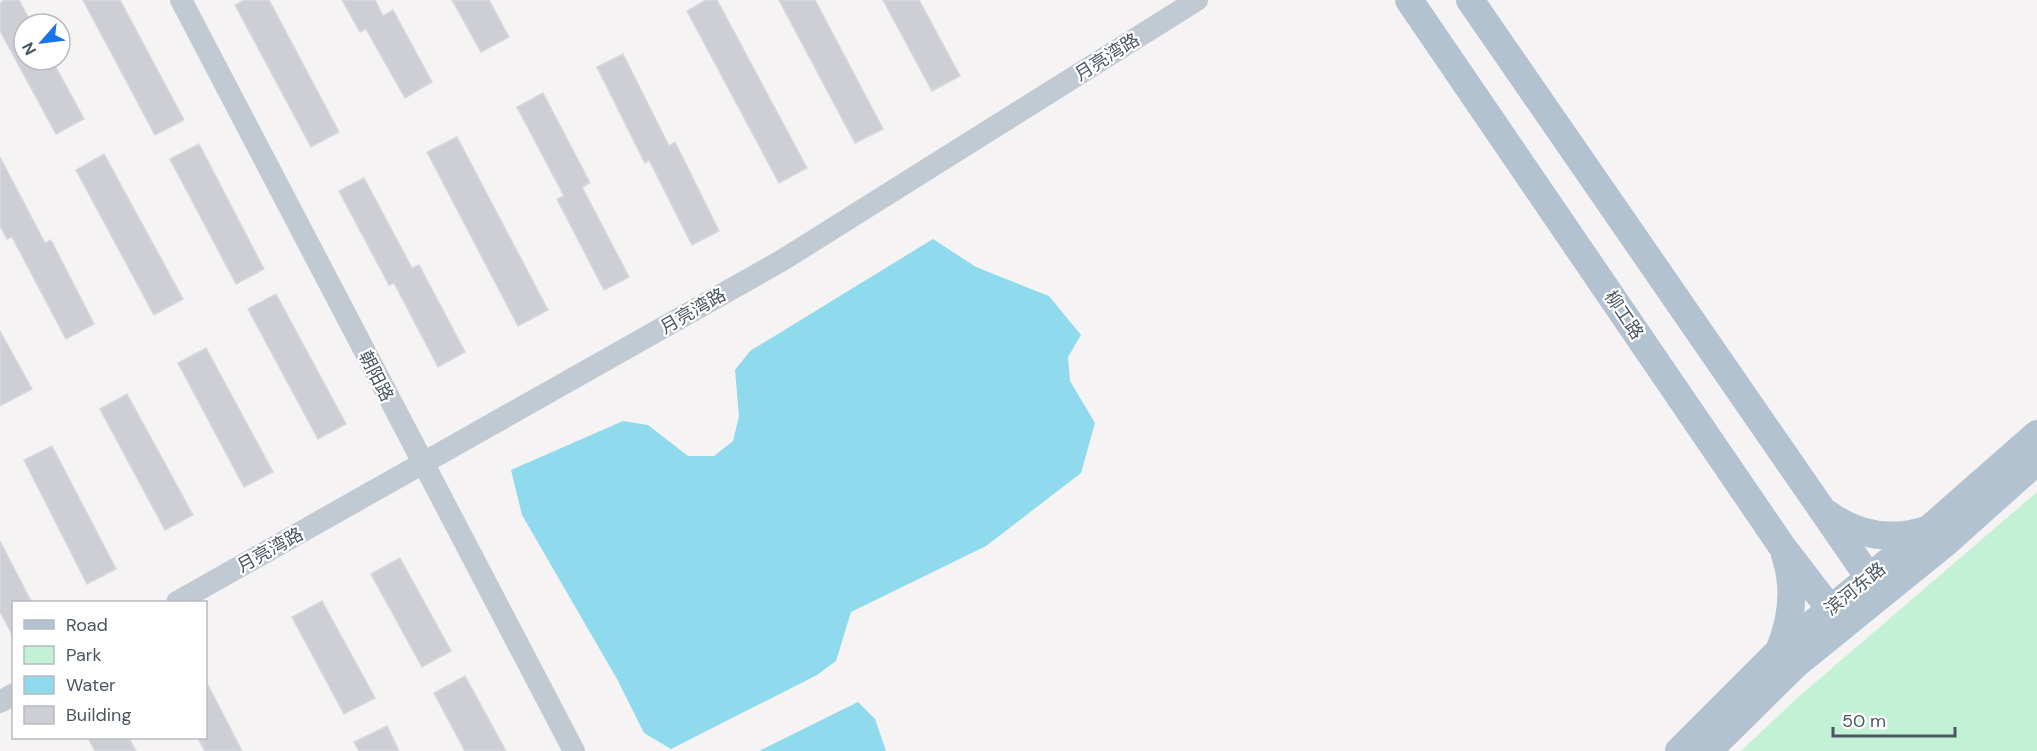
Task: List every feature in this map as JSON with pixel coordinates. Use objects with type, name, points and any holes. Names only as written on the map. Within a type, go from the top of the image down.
[{"type":"main road","name":"柳工路","points":[[1409,0],[1781,544],[1837,618]]},
{"type":"main road","points":[[1470,0],[1875,587]]},
{"type":"main road","name":"滨河东路","points":[[1875,587],[1930,528],[2037,434]]},
{"type":"main road","name":"滨河东路","points":[[1708,751],[1794,665],[1837,618],[1875,587],[1943,545],[2037,461]]},
{"type":"main road","points":[[1814,500],[1829,515],[1847,527],[1868,534],[1889,537],[1930,528]]},
{"type":"main road","points":[[1779,651],[1788,625],[1792,598],[1789,571],[1781,544]]},
{"type":"main road","name":"滨河东路","points":[[1679,751],[1779,651],[1837,618]]},
{"type":"street","name":"朝阳路","points":[[181,0],[422,465],[574,751]]},
{"type":"street","name":"月亮湾路","points":[[181,601],[781,261],[1197,0]]},
{"type":"green space","points":[[2037,492],[2037,751],[1741,751],[1796,699]]},
{"type":"water","points":[[933,239],[976,267],[1049,296],[1081,335],[1068,357],[1070,381],[1095,423],[1081,473],[986,546],[851,612],[836,661],[817,675],[671,749],[644,733],[617,679],[522,515],[511,470],[623,421],[648,425],[688,456],[714,456],[733,441],[739,416],[735,370],[750,351]]},
{"type":"water","points":[[858,702],[875,719],[886,751],[759,751]]},
{"type":"building","points":[[5,0],[19,0],[26,12],[12,12],[12,53],[0,31],[0,3]]},
{"type":"building","points":[[83,0],[120,0],[184,120],[155,135]]},
{"type":"building","points":[[244,0],[269,0],[339,132],[311,147],[235,5]]},
{"type":"building","points":[[342,0],[375,0],[383,16],[393,10],[432,82],[405,98],[366,29],[360,32]]},
{"type":"building","points":[[452,0],[489,0],[509,37],[481,52]]},
{"type":"building","points":[[706,0],[717,0],[807,168],[779,183],[687,11]]},
{"type":"building","points":[[779,0],[815,0],[883,129],[855,143]]},
{"type":"building","points":[[883,0],[919,0],[960,76],[932,91]]},
{"type":"building","points":[[623,54],[669,146],[675,142],[719,231],[692,245],[649,160],[645,163],[597,67]]},
{"type":"building","points":[[22,72],[59,72],[84,119],[56,134]]},
{"type":"building","points":[[543,93],[590,183],[582,187],[629,277],[604,290],[557,199],[564,196],[517,107]]},
{"type":"building","points":[[457,137],[548,310],[518,326],[427,152]]},
{"type":"building","points":[[199,144],[264,269],[236,284],[170,159]]},
{"type":"building","points":[[104,154],[183,299],[154,315],[76,170]]},
{"type":"building","points":[[0,157],[45,243],[51,240],[94,324],[66,339],[12,237],[7,239],[0,226]]},
{"type":"building","points":[[364,178],[412,268],[419,265],[465,352],[438,367],[394,283],[389,285],[339,191]]},
{"type":"building","points":[[276,294],[346,424],[318,439],[248,309]]},
{"type":"building","points":[[0,331],[32,389],[0,406]]},
{"type":"building","points":[[206,348],[273,472],[244,487],[178,363]]},
{"type":"building","points":[[127,394],[193,515],[165,530],[100,409]]},
{"type":"building","points":[[52,446],[116,569],[87,584],[24,460]]},
{"type":"building","points":[[0,541],[31,601],[12,601],[12,634],[0,612]]},
{"type":"building","points":[[400,558],[451,651],[422,667],[371,574]]},
{"type":"building","points":[[322,601],[375,698],[344,714],[292,617]]},
{"type":"building","points":[[465,676],[506,751],[465,751],[434,693]]},
{"type":"building","points":[[207,683],[242,751],[205,751],[199,739],[207,739]]},
{"type":"building","points":[[387,726],[399,751],[359,751],[354,742]]},
{"type":"building","points":[[89,739],[130,739],[136,751],[95,751]]}]
